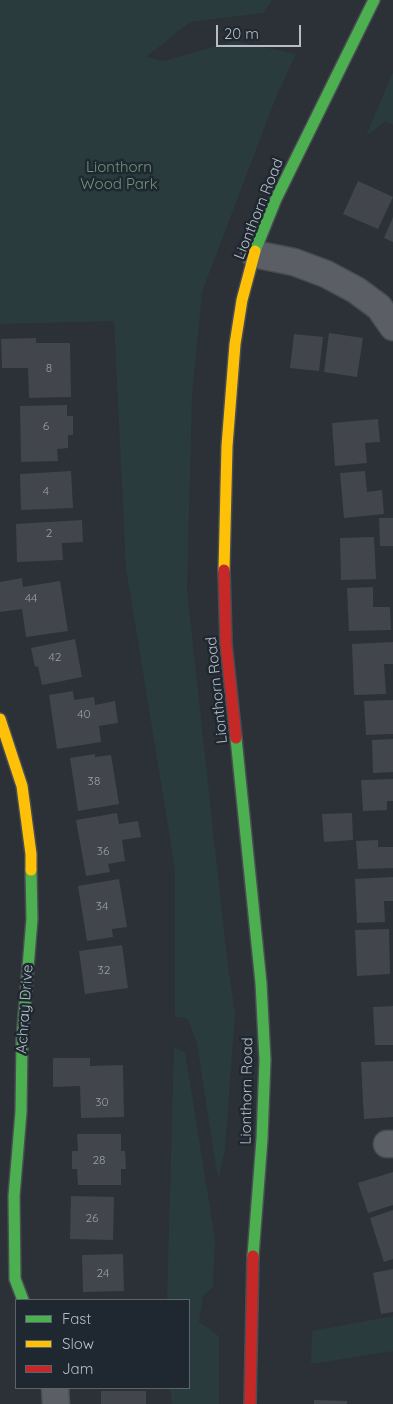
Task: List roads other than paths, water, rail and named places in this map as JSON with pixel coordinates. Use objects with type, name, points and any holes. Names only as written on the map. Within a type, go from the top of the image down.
[{"type":"street","name":"Lionthorn Road","points":[[250,1404],[253,1257],[262,1140],[265,1060],[261,983],[226,644],[224,561],[227,446],[234,344],[242,300],[254,254],[276,199],[374,0]]},
{"type":"street","points":[[254,254],[294,262],[334,278],[356,290],[379,307],[393,327]]},
{"type":"street","name":"Achray Drive","points":[[0,719],[22,786],[31,854],[32,919],[22,1040],[21,1112],[14,1196],[15,1279],[23,1299]]},
{"type":"street","points":[[56,1389],[56,1404]]},
{"type":"park label","name":"Lionthorn Wood Park","points":[[119,176]]}]
